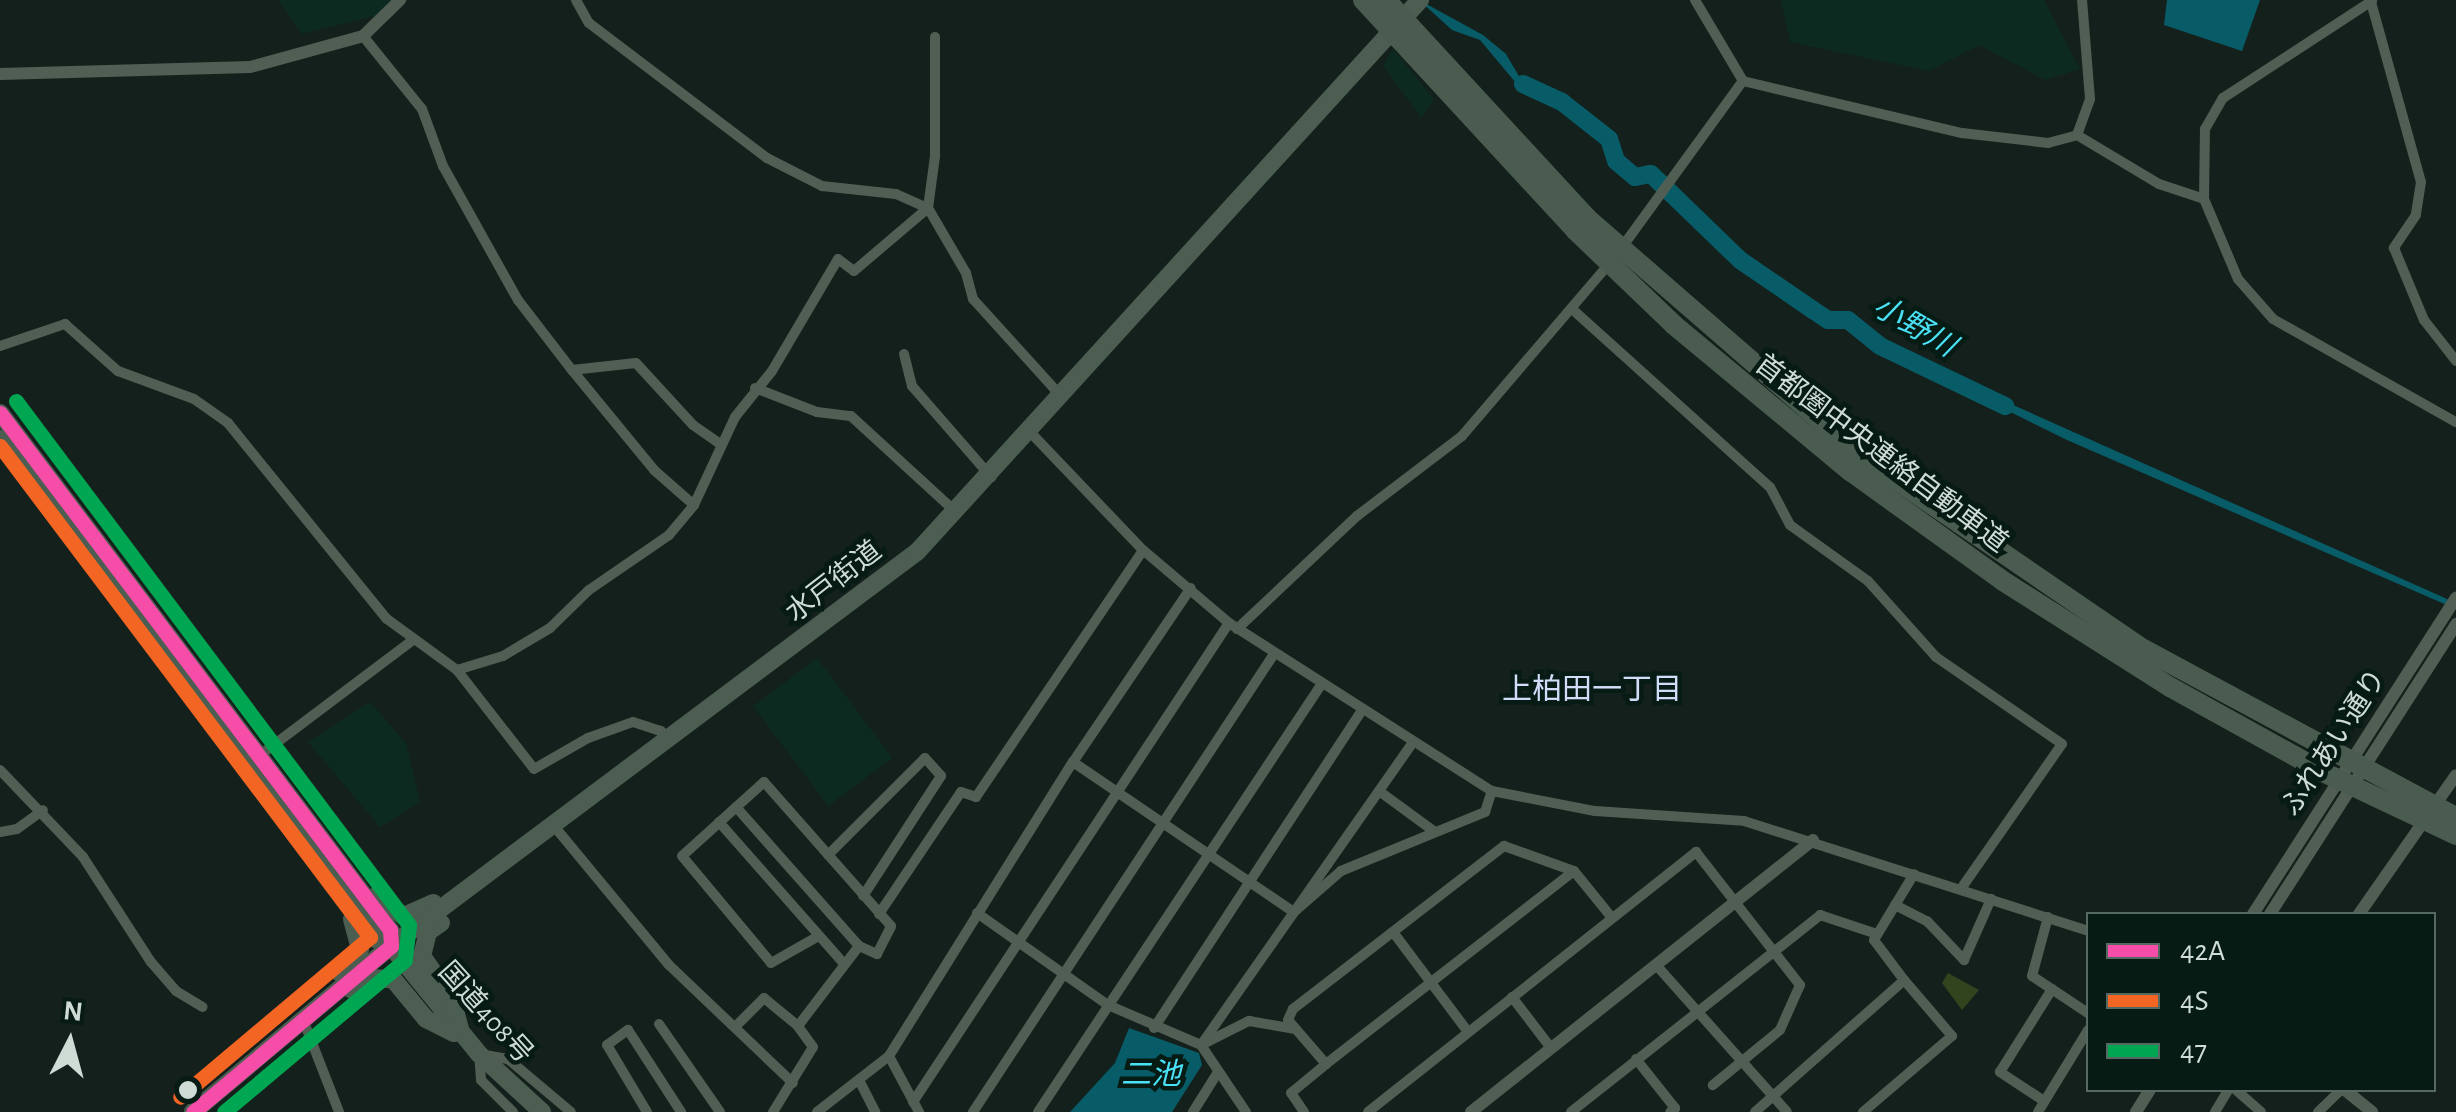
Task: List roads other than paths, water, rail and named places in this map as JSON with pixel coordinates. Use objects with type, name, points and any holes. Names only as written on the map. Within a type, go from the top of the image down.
[{"type":"highway","name":"首都圏中央連絡自動車道","points":[[1363,0],[1575,230],[1674,325],[1850,470],[2016,590],[2170,686],[2324,773],[2456,835]]},
{"type":"highway","name":"首都圏中央連絡自動車道","points":[[1386,0],[1587,218],[1861,456],[2138,646],[2456,817]]},
{"type":"highway","name":"水戸街道","points":[[193,1112],[309,1010],[390,946],[670,742],[917,552],[958,514],[1031,434],[1415,6]]},
{"type":"highway","points":[[0,412],[252,761]]},
{"type":"highway","points":[[0,439],[325,858],[360,937],[357,957],[324,986],[309,1010]]},
{"type":"highway","points":[[325,858],[350,864],[387,910],[404,916],[479,873],[490,874]]},
{"type":"highway","name":"国道408号","points":[[325,858],[390,930],[390,946],[464,1038],[542,1112]]},
{"type":"highway","points":[[464,1038],[452,999],[422,956],[428,932],[451,916],[466,892]]},
{"type":"highway","points":[[309,1010],[338,1002],[370,978],[394,978],[426,1019],[464,1038]]},
{"type":"street","points":[[0,74],[250,67],[363,36],[400,0]]},
{"type":"street","points":[[576,0],[589,22],[767,158],[822,186],[896,194],[928,208],[966,273],[973,299],[1063,398]]},
{"type":"street","points":[[1695,0],[1743,81],[1962,133],[2048,143],[2077,135],[2146,178],[2204,198]]},
{"type":"street","points":[[2077,135],[2090,99],[2082,0]]},
{"type":"street","points":[[2456,361],[2424,320],[2394,248],[2416,215],[2421,182],[2372,1],[2223,98],[2206,129],[2204,198],[2238,279],[2273,319],[2456,422]]},
{"type":"street","points":[[363,36],[422,108],[443,166],[518,300],[654,470],[694,506]]},
{"type":"street","points":[[457,670],[502,656],[550,628],[590,590],[670,535],[694,506],[720,444],[838,259],[854,271],[928,208],[936,156],[936,38]]},
{"type":"street","points":[[889,1056],[916,1107],[1119,793],[1233,626],[1357,516],[1462,436],[1678,180],[1743,81]]},
{"type":"street","points":[[1572,308],[1770,487],[1790,525],[1868,581],[1936,657],[2062,744],[1961,889]]},
{"type":"street","points":[[0,346],[65,324],[118,371],[194,399],[228,423],[387,619],[457,670],[534,769],[588,738],[633,722],[661,731],[670,742]]},
{"type":"street","points":[[904,354],[912,386],[991,477]]},
{"type":"street","points":[[572,370],[636,363],[693,425],[720,444]]},
{"type":"street","points":[[755,388],[817,412],[851,416],[958,514]]},
{"type":"street","points":[[1031,434],[1143,550],[1233,626],[1410,745],[1492,792],[1595,810],[1744,821],[1813,840],[2086,931]]},
{"type":"street","points":[[879,914],[961,792],[976,798],[1143,550]]},
{"type":"street","points":[[817,1112],[889,1056],[1072,762],[1191,588]]},
{"type":"street","name":"ふれあい通り","points":[[2271,912],[2449,626],[2456,598]]},
{"type":"street","name":"ふれあい通り","points":[[2254,912],[2449,626]]},
{"type":"street","points":[[252,761],[414,640]]},
{"type":"street","points":[[973,1112],[1274,654]]},
{"type":"street","points":[[1038,1112],[1321,685]]},
{"type":"street","points":[[1154,1028],[1252,884],[1360,712]]},
{"type":"street","points":[[1201,1045],[1410,745]]},
{"type":"street","points":[[828,856],[925,758],[941,776],[863,896]]},
{"type":"street","points":[[1072,762],[1294,912]]},
{"type":"street","points":[[0,770],[43,810],[83,857],[151,962],[176,991],[203,1007]]},
{"type":"street","points":[[2360,912],[2456,775]]},
{"type":"street","points":[[736,807],[858,946],[877,954],[891,926],[764,782],[719,822],[682,856],[771,963],[816,937]]},
{"type":"street","points":[[1378,791],[1435,832]]},
{"type":"street","points":[[1294,912],[1341,871],[1484,812],[1492,792]]},
{"type":"street","points":[[0,832],[17,829],[43,810]]},
{"type":"street","points":[[719,822],[816,937],[844,964]]},
{"type":"street","points":[[554,826],[614,905],[793,1082]]},
{"type":"street","points":[[1471,1112],[1813,840]]},
{"type":"street","points":[[1326,1064],[1288,1020],[1293,1009],[1504,846],[1574,870],[1612,918]]},
{"type":"street","points":[[1368,1112],[1696,852],[1800,985],[1780,1030],[1713,1085]]},
{"type":"street","points":[[1304,1112],[1291,1093],[1574,870]]},
{"type":"street","points":[[1863,1112],[1878,1108],[1952,1036],[1874,940],[1914,874]]},
{"type":"street","points":[[1895,905],[1927,921],[1964,960],[1991,899]]},
{"type":"street","points":[[977,913],[1018,947],[1108,1005],[1201,1045],[1246,1112]]},
{"type":"street","points":[[1578,1110],[1636,1059],[1820,915],[1877,934]]},
{"type":"street","points":[[2048,917],[2032,976],[2086,1011]]},
{"type":"street","points":[[1392,932],[1468,1032]]},
{"type":"street","points":[[798,1026],[858,946]]},
{"type":"street","points":[[1657,966],[1694,1013],[1788,1112]]},
{"type":"street","points":[[1755,1112],[1904,980]]},
{"type":"street","points":[[2052,989],[2000,1072],[2041,1107],[2086,1033]]},
{"type":"street","points":[[1512,997],[1551,1048]]},
{"type":"street","points":[[735,1028],[764,998],[798,1026],[813,1047],[773,1112]]},
{"type":"street","points":[[309,1010],[339,1112]]},
{"type":"street","points":[[1201,1045],[1248,1021],[1295,1028]]},
{"type":"street","points":[[658,1024],[720,1112]]},
{"type":"street","points":[[647,1112],[606,1045],[628,1030],[681,1112]]},
{"type":"street","points":[[512,1112],[482,1080],[479,1054],[508,1059],[571,1112]]},
{"type":"street","points":[[1636,1059],[1675,1108],[1670,1112]]},
{"type":"street","points":[[1193,1112],[1218,1072]]},
{"type":"street","points":[[859,1080],[871,1109]]},
{"type":"street","points":[[2238,1092],[2261,1112]]},
{"type":"street","points":[[2318,1112],[2341,1092]]},
{"type":"street","points":[[2346,1092],[2372,1112]]},
{"type":"water","points":[[1419,0],[1483,35],[1506,54],[1520,78],[1543,90],[1540,95],[1516,83],[1480,40],[1452,30]]},
{"type":"water","points":[[2167,0],[2260,0],[2242,51],[2164,25]]},
{"type":"water","points":[[1984,392],[2456,603],[2456,609],[2067,440],[1982,398]]},
{"type":"water","name":"二池","points":[[1129,1028],[1199,1053],[1202,1065],[1172,1112],[1070,1112],[1115,1063]]},
{"type":"waterway","name":"小野川","points":[[1523,84],[1562,102],[1609,139],[1616,161],[1635,177],[1651,174],[1740,260],[1813,310],[1828,320],[1848,320],[1880,346],[2005,406]]},
{"type":"district","name":"上柏田一丁目","points":[[1592,690]]}]
